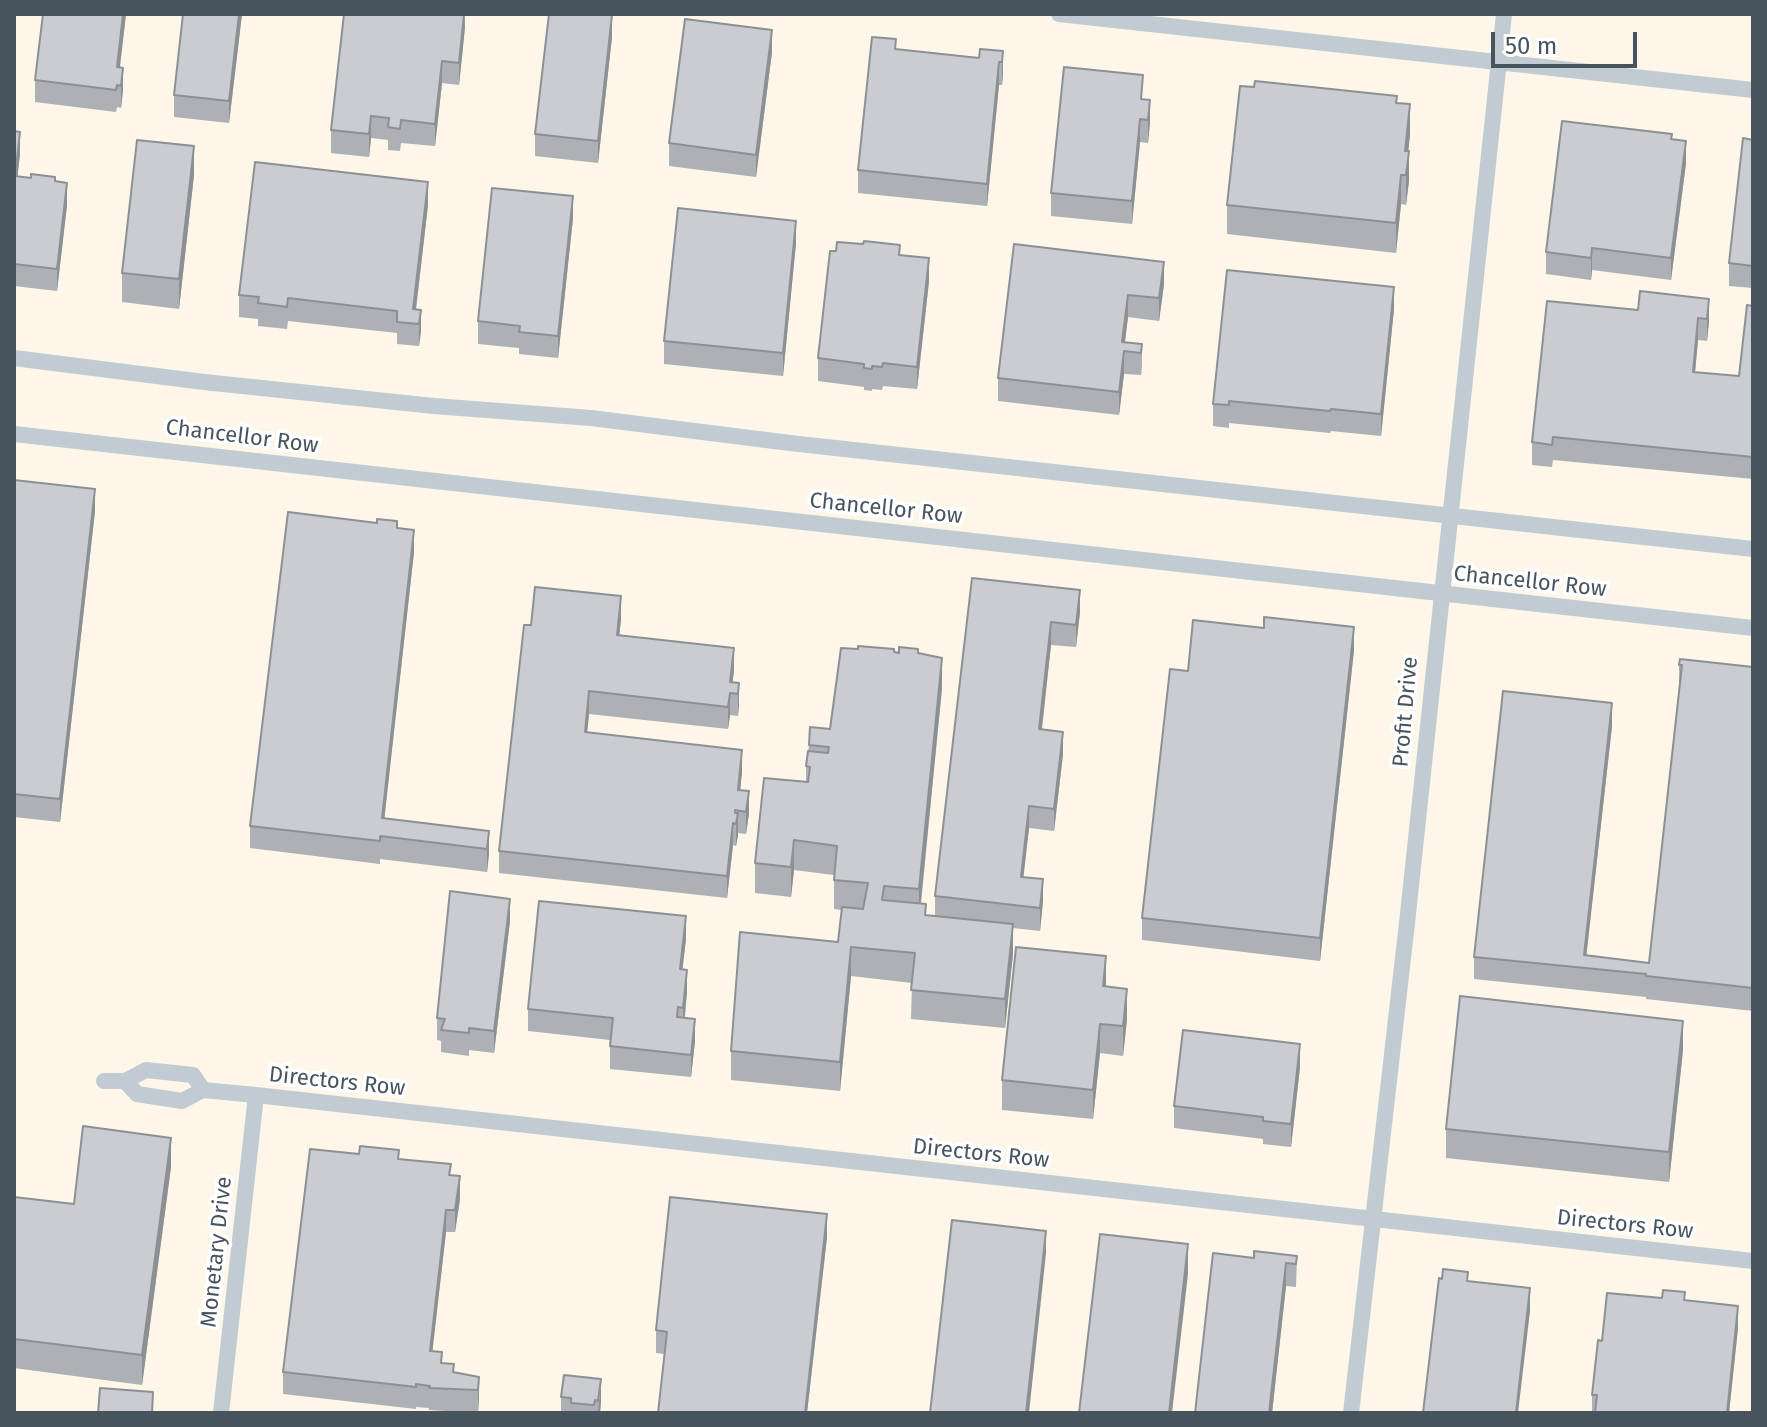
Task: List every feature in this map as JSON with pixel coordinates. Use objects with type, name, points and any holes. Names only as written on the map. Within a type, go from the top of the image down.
[{"type":"street","points":[[1059,14],[1753,90]]},
{"type":"street","name":"Profit Drive","points":[[1351,1413],[1412,878],[1504,14]]},
{"type":"street","points":[[14,358],[434,406],[591,418],[790,443],[1753,549]]},
{"type":"street","name":"Chancellor Row","points":[[14,434],[1753,628]]},
{"type":"street","name":"Directors Row","points":[[104,1081],[125,1081],[146,1070],[193,1075],[203,1090]]},
{"type":"street","name":"Directors Row","points":[[125,1081],[137,1094],[182,1101],[203,1090],[256,1095],[1753,1261]]},
{"type":"street","name":"Monetary Drive","points":[[221,1413],[256,1095]]},
{"type":"shaded area","points":[[14,14],[1753,14],[1753,1413],[14,1413]]},
{"type":"building","points":[[43,14],[123,14],[117,67],[123,68],[121,86],[117,85],[116,90],[35,80]]},
{"type":"building","points":[[183,14],[239,14],[229,101],[174,95]]},
{"type":"building","points":[[344,14],[464,14],[459,63],[442,61],[435,124],[401,120],[400,129],[388,127],[389,118],[371,116],[369,134],[331,130]]},
{"type":"building","points":[[549,14],[612,15],[598,141],[535,134]]},
{"type":"building","points":[[685,19],[772,30],[756,155],[669,143]]},
{"type":"building","points":[[872,37],[896,39],[895,49],[979,58],[980,49],[1003,51],[1002,62],[999,62],[987,184],[858,170]]},
{"type":"building","points":[[1064,67],[1143,75],[1141,99],[1150,100],[1148,120],[1140,119],[1132,201],[1051,193]]},
{"type":"building","points":[[1255,81],[1397,96],[1396,103],[1410,104],[1405,151],[1409,151],[1406,175],[1401,175],[1396,223],[1227,205],[1240,86],[1254,87]]},
{"type":"building","points":[[1562,121],[1672,134],[1671,139],[1686,141],[1671,258],[1592,248],[1591,258],[1546,252]]},
{"type":"building","points":[[14,131],[20,132],[15,176],[55,177],[55,181],[67,183],[57,269],[14,264]]},
{"type":"building","points":[[1743,138],[1753,140],[1753,266],[1729,263]]},
{"type":"building","points":[[137,140],[194,146],[179,279],[122,273]]},
{"type":"building","points":[[255,162],[428,182],[413,309],[421,310],[419,324],[397,322],[397,311],[288,298],[287,307],[258,303],[259,297],[239,295]]},
{"type":"building","points":[[492,188],[573,196],[558,336],[519,332],[520,326],[478,321]]},
{"type":"building","points":[[678,208],[796,221],[783,353],[664,341]]},
{"type":"building","points":[[864,241],[900,245],[899,255],[929,258],[917,367],[883,363],[882,367],[872,366],[872,369],[864,368],[864,364],[818,358],[830,251],[836,251],[837,242],[863,244]]},
{"type":"building","points":[[1014,244],[1164,262],[1159,298],[1128,295],[1122,342],[1142,344],[1141,353],[1124,351],[1119,392],[998,378]]},
{"type":"building","points":[[1227,270],[1394,287],[1381,414],[1229,401],[1229,405],[1213,404]]},
{"type":"building","points":[[1640,291],[1709,299],[1707,319],[1698,318],[1693,372],[1739,376],[1747,305],[1753,306],[1753,457],[1553,437],[1552,445],[1532,442],[1547,301],[1638,310]]},
{"type":"building","points":[[14,480],[95,489],[60,799],[14,794]]},
{"type":"building","points":[[288,512],[377,523],[377,519],[397,521],[397,528],[414,530],[382,818],[489,831],[487,849],[380,836],[380,841],[250,826]]},
{"type":"building","points":[[972,578],[1080,590],[1076,625],[1051,622],[1039,729],[1063,732],[1054,809],[1029,806],[1021,877],[1043,879],[1040,908],[935,896]]},
{"type":"building","points":[[535,587],[621,596],[617,635],[734,648],[730,682],[739,683],[738,694],[730,693],[728,707],[589,691],[585,732],[742,750],[738,790],[749,791],[746,812],[735,810],[738,813],[736,824],[733,823],[727,876],[499,851],[524,625],[531,625]]},
{"type":"building","points":[[1264,617],[1354,627],[1320,938],[1142,918],[1170,669],[1188,671],[1193,620],[1264,628]]},
{"type":"building","points":[[858,646],[894,649],[899,653],[899,647],[918,649],[918,653],[942,658],[919,889],[884,886],[882,900],[926,904],[925,915],[1013,924],[1005,999],[911,990],[915,953],[851,947],[840,1062],[731,1051],[740,932],[838,942],[842,907],[863,909],[868,883],[834,880],[837,846],[794,840],[791,867],[755,863],[764,778],[808,782],[808,751],[828,753],[829,747],[809,745],[810,727],[830,729],[841,648],[858,649]]},
{"type":"building","points":[[1680,659],[1753,667],[1753,988],[1474,957],[1503,691],[1612,703],[1584,955],[1649,963],[1682,665],[1679,665]]},
{"type":"building","points":[[450,891],[510,899],[494,1031],[469,1028],[469,1033],[441,1030],[445,1019],[437,1018]]},
{"type":"building","points":[[539,901],[686,916],[680,969],[687,970],[683,1008],[678,1007],[677,1017],[695,1019],[691,1055],[610,1046],[613,1018],[528,1009]]},
{"type":"building","points":[[1016,947],[1106,956],[1103,986],[1127,989],[1123,1026],[1100,1024],[1093,1090],[1002,1080]]},
{"type":"building","points":[[1460,996],[1683,1021],[1669,1152],[1446,1129]]},
{"type":"building","points":[[1183,1030],[1300,1044],[1291,1124],[1263,1121],[1263,1117],[1174,1106]]},
{"type":"building","points":[[83,1126],[171,1138],[142,1355],[14,1339],[14,1197],[74,1204]]},
{"type":"building","points":[[360,1146],[399,1150],[398,1159],[451,1164],[449,1175],[460,1176],[455,1210],[446,1210],[430,1351],[442,1352],[441,1363],[454,1364],[453,1372],[479,1377],[478,1390],[429,1388],[416,1384],[416,1387],[283,1372],[310,1149],[359,1154]]},
{"type":"building","points":[[670,1197],[827,1214],[805,1413],[658,1413],[667,1332],[656,1330]]},
{"type":"building","points":[[952,1220],[1046,1231],[1026,1413],[930,1413]]},
{"type":"building","points":[[1100,1234],[1188,1244],[1169,1413],[1079,1413]]},
{"type":"building","points":[[1254,1251],[1297,1256],[1296,1264],[1286,1263],[1269,1413],[1195,1413],[1213,1253],[1254,1258]]},
{"type":"building","points":[[1443,1269],[1468,1272],[1467,1281],[1530,1288],[1516,1413],[1423,1413],[1439,1278],[1442,1279]]},
{"type":"building","points":[[1663,1290],[1685,1292],[1684,1300],[1738,1306],[1727,1413],[1595,1413],[1597,1395],[1592,1395],[1607,1293],[1662,1298]]},
{"type":"building","points":[[564,1375],[601,1379],[598,1401],[595,1400],[594,1405],[571,1403],[571,1398],[561,1397]]},
{"type":"building","points":[[100,1388],[153,1392],[152,1413],[98,1413]]}]
